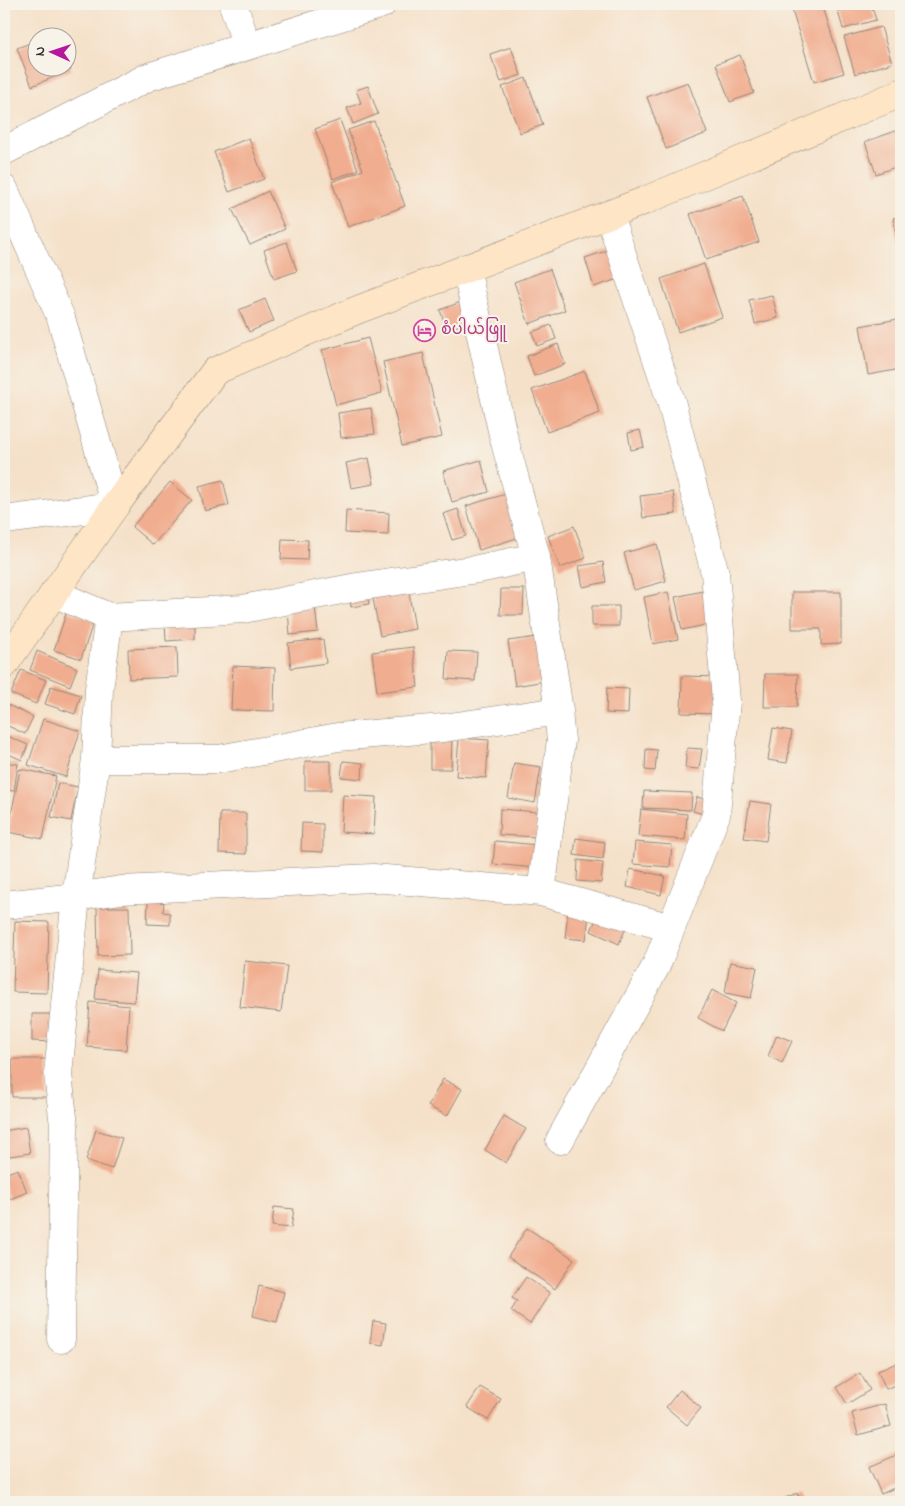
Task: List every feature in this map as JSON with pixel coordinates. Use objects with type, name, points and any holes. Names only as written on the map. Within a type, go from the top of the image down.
[{"type":"street","points":[[233,4],[247,46]]},
{"type":"street","points":[[4,151],[148,78],[382,4]]},
{"type":"street","points":[[4,666],[115,506],[215,371],[357,310],[609,215],[901,93]]},
{"type":"street","points":[[4,189],[61,318],[115,506]]},
{"type":"street","points":[[560,1140],[656,966],[716,815],[726,701],[715,573],[671,401],[609,215]]},
{"type":"street","points":[[466,268],[503,435],[536,557],[559,711],[561,740],[541,892]]},
{"type":"street","points":[[4,520],[115,506]]},
{"type":"street","points":[[54,593],[109,617],[243,609],[356,587],[536,557]]},
{"type":"street","points":[[61,1339],[64,1126],[58,1074],[76,897],[96,759],[100,689],[109,617]]},
{"type":"street","points":[[96,759],[219,759],[338,737],[443,728],[559,711]]},
{"type":"street","points":[[4,905],[121,890],[373,878],[541,892],[671,928]]},
{"type":"building","points":[[790,4],[822,4],[844,73],[814,82]]},
{"type":"building","points":[[836,4],[871,4],[876,20],[843,29]]},
{"type":"building","points":[[881,27],[892,63],[855,74],[844,37]]},
{"type":"building","points":[[28,44],[28,76],[17,48]]},
{"type":"building","points":[[511,47],[521,75],[501,82],[490,54]]},
{"type":"building","points":[[740,55],[754,93],[730,102],[716,64]]},
{"type":"building","points":[[29,78],[52,78],[32,86]]},
{"type":"building","points":[[526,78],[543,125],[520,133],[502,87]]},
{"type":"building","points":[[688,82],[707,133],[666,149],[647,97]]},
{"type":"building","points":[[368,86],[378,114],[353,124],[347,108],[361,103],[356,90]]},
{"type":"building","points":[[340,120],[358,170],[333,179],[315,129]]},
{"type":"building","points":[[374,121],[405,206],[348,227],[332,182],[363,170],[348,130]]},
{"type":"building","points":[[901,129],[901,165],[876,174],[865,142]]},
{"type":"building","points":[[249,138],[264,179],[229,192],[214,152]]},
{"type":"building","points":[[268,191],[285,229],[250,245],[232,209]]},
{"type":"building","points":[[743,196],[759,242],[706,260],[690,214]]},
{"type":"building","points":[[901,216],[901,255],[900,255],[893,218]]},
{"type":"building","points":[[287,242],[297,271],[274,279],[264,250]]},
{"type":"building","points":[[615,248],[624,277],[594,287],[585,258]]},
{"type":"building","points":[[704,264],[722,317],[678,332],[661,279]]},
{"type":"building","points":[[550,269],[565,310],[529,324],[514,282]]},
{"type":"building","points":[[772,295],[778,318],[755,324],[749,300]]},
{"type":"building","points":[[265,299],[274,321],[249,332],[239,310]]},
{"type":"building","points":[[466,300],[473,320],[447,330],[440,310]]},
{"type":"building","points":[[898,319],[901,339],[901,369],[868,375],[860,326]]},
{"type":"building","points":[[551,325],[556,339],[537,346],[532,332]]},
{"type":"building","points":[[368,338],[382,393],[336,405],[322,350]]},
{"type":"building","points":[[558,344],[565,364],[534,376],[527,356]]},
{"type":"building","points":[[423,353],[442,437],[402,446],[383,362]]},
{"type":"building","points":[[585,371],[600,413],[547,432],[532,390]]},
{"type":"building","points":[[371,408],[375,434],[341,438],[338,413]]},
{"type":"building","points":[[640,430],[644,447],[631,450],[628,433]]},
{"type":"building","points":[[369,458],[374,484],[351,488],[346,463]]},
{"type":"building","points":[[481,460],[489,492],[452,502],[443,471]]},
{"type":"building","points":[[223,480],[229,505],[205,511],[199,486]]},
{"type":"building","points":[[170,482],[192,500],[153,545],[132,527]]},
{"type":"building","points":[[673,492],[676,514],[643,518],[640,496]]},
{"type":"building","points":[[509,493],[523,536],[479,550],[466,506]]},
{"type":"building","points":[[458,509],[466,536],[452,540],[443,514]]},
{"type":"building","points":[[346,510],[389,513],[388,535],[345,533]]},
{"type":"building","points":[[574,526],[586,558],[560,568],[548,536]]},
{"type":"building","points":[[282,539],[308,540],[307,560],[281,559]]},
{"type":"building","points":[[657,544],[666,581],[634,590],[624,553]]},
{"type":"building","points":[[603,562],[606,582],[583,587],[579,566]]},
{"type":"building","points":[[408,587],[415,629],[380,636],[372,593]]},
{"type":"building","points":[[366,589],[369,604],[351,607],[349,592]]},
{"type":"building","points":[[501,589],[524,589],[523,615],[500,615]]},
{"type":"building","points":[[707,590],[714,623],[682,630],[675,597]]},
{"type":"building","points":[[668,592],[678,639],[653,644],[644,597]]},
{"type":"building","points":[[792,592],[841,592],[841,644],[821,645],[821,629],[792,629]]},
{"type":"building","points":[[592,606],[619,606],[619,626],[592,626]]},
{"type":"building","points":[[315,607],[318,632],[290,635],[288,610]]},
{"type":"building","points":[[67,611],[94,620],[81,659],[54,650]]},
{"type":"building","points":[[195,618],[195,639],[166,641],[165,620]]},
{"type":"building","points":[[544,636],[551,680],[515,686],[508,641]]},
{"type":"building","points":[[323,639],[326,663],[291,668],[288,643]]},
{"type":"building","points":[[177,647],[178,677],[129,679],[128,649]]},
{"type":"building","points":[[413,647],[418,687],[377,692],[372,652]]},
{"type":"building","points":[[37,651],[77,668],[70,686],[30,670]]},
{"type":"building","points":[[448,651],[477,652],[475,681],[446,679]]},
{"type":"building","points":[[233,666],[275,668],[274,711],[231,710]]},
{"type":"building","points":[[21,670],[46,680],[36,704],[11,694]]},
{"type":"building","points":[[765,674],[798,674],[797,707],[764,707]]},
{"type":"building","points":[[682,676],[721,677],[721,714],[681,713]]},
{"type":"building","points":[[51,686],[81,695],[75,714],[45,704]]},
{"type":"building","points":[[607,688],[629,689],[628,714],[606,713]]},
{"type":"building","points":[[4,703],[33,717],[25,734],[4,724]]},
{"type":"building","points":[[43,719],[80,731],[66,777],[28,765]]},
{"type":"building","points":[[773,728],[792,731],[787,763],[768,760]]},
{"type":"building","points":[[5,735],[28,745],[22,760],[4,752]]},
{"type":"building","points":[[430,736],[452,737],[451,769],[430,769]]},
{"type":"building","points":[[459,738],[489,740],[486,778],[456,776]]},
{"type":"building","points":[[687,748],[702,749],[699,769],[685,768]]},
{"type":"building","points":[[646,749],[657,750],[655,771],[645,770]]},
{"type":"building","points":[[305,761],[331,761],[331,790],[305,790]]},
{"type":"building","points":[[343,761],[363,763],[362,779],[341,777]]},
{"type":"building","points":[[4,762],[18,764],[14,791],[4,790]]},
{"type":"building","points":[[514,763],[541,767],[535,803],[508,798]]},
{"type":"building","points":[[20,769],[56,776],[43,839],[8,832]]},
{"type":"building","points":[[58,783],[78,787],[71,821],[51,817]]},
{"type":"building","points":[[644,791],[692,793],[691,810],[643,808]]},
{"type":"building","points":[[343,795],[376,797],[374,834],[341,832]]},
{"type":"building","points":[[697,797],[707,800],[703,814],[693,811]]},
{"type":"building","points":[[750,801],[771,804],[766,841],[744,838]]},
{"type":"building","points":[[500,809],[538,812],[537,837],[499,835]]},
{"type":"building","points":[[641,809],[687,814],[685,840],[638,836]]},
{"type":"building","points":[[220,813],[246,813],[246,854],[219,853]]},
{"type":"building","points":[[302,823],[323,824],[323,852],[301,851]]},
{"type":"building","points":[[576,838],[605,842],[603,859],[574,855]]},
{"type":"building","points":[[495,841],[538,845],[536,868],[493,864]]},
{"type":"building","points":[[635,842],[672,845],[670,867],[633,864]]},
{"type":"building","points":[[578,860],[603,863],[601,883],[577,881]]},
{"type":"building","points":[[630,869],[665,876],[661,895],[627,887]]},
{"type":"building","points":[[148,902],[164,902],[163,912],[170,913],[170,925],[147,924]]},
{"type":"building","points":[[97,907],[129,907],[130,955],[98,956]]},
{"type":"building","points":[[600,910],[628,923],[619,944],[591,931]]},
{"type":"building","points":[[568,912],[589,914],[586,940],[565,938]]},
{"type":"building","points":[[15,921],[49,922],[47,993],[13,992]]},
{"type":"building","points":[[245,961],[287,966],[281,1012],[240,1007]]},
{"type":"building","points":[[730,962],[757,967],[751,998],[725,993]]},
{"type":"building","points":[[98,970],[137,973],[134,1002],[95,999]]},
{"type":"building","points":[[712,990],[736,1003],[722,1031],[698,1018]]},
{"type":"building","points":[[90,1002],[129,1006],[126,1050],[87,1047]]},
{"type":"building","points":[[32,1014],[54,1014],[53,1042],[32,1041]]},
{"type":"building","points":[[777,1035],[792,1041],[782,1063],[768,1056]]},
{"type":"building","points":[[12,1059],[48,1059],[48,1097],[12,1097]]},
{"type":"building","points":[[443,1079],[462,1089],[447,1116],[428,1106]]},
{"type":"building","points":[[504,1116],[526,1129],[506,1163],[485,1150]]},
{"type":"building","points":[[26,1127],[30,1153],[4,1157],[4,1131]]},
{"type":"building","points":[[96,1130],[122,1138],[112,1169],[86,1160]]},
{"type":"building","points":[[18,1169],[27,1192],[10,1199],[4,1183],[4,1174]]},
{"type":"building","points":[[274,1207],[294,1209],[291,1228],[272,1226]]},
{"type":"building","points":[[527,1228],[574,1259],[555,1289],[508,1257]]},
{"type":"building","points":[[526,1277],[550,1293],[530,1324],[511,1311],[517,1301],[512,1298]]},
{"type":"building","points":[[259,1286],[284,1292],[277,1322],[253,1316]]},
{"type":"building","points":[[373,1321],[386,1323],[383,1345],[370,1343]]},
{"type":"building","points":[[901,1361],[901,1382],[886,1389],[878,1371]]},
{"type":"building","points":[[860,1373],[870,1390],[847,1404],[837,1387]]},
{"type":"building","points":[[480,1387],[501,1399],[488,1420],[467,1407]]},
{"type":"building","points":[[680,1390],[701,1408],[687,1425],[666,1407]]},
{"type":"building","points":[[885,1404],[891,1426],[858,1435],[852,1413]]},
{"type":"building","points":[[899,1454],[901,1460],[901,1485],[881,1494],[869,1467]]},
{"type":"building","points":[[797,1493],[801,1502],[776,1502]]},
{"type":"place","name":"စံပါယ်ဖြူ","points":[[425,330]]}]
